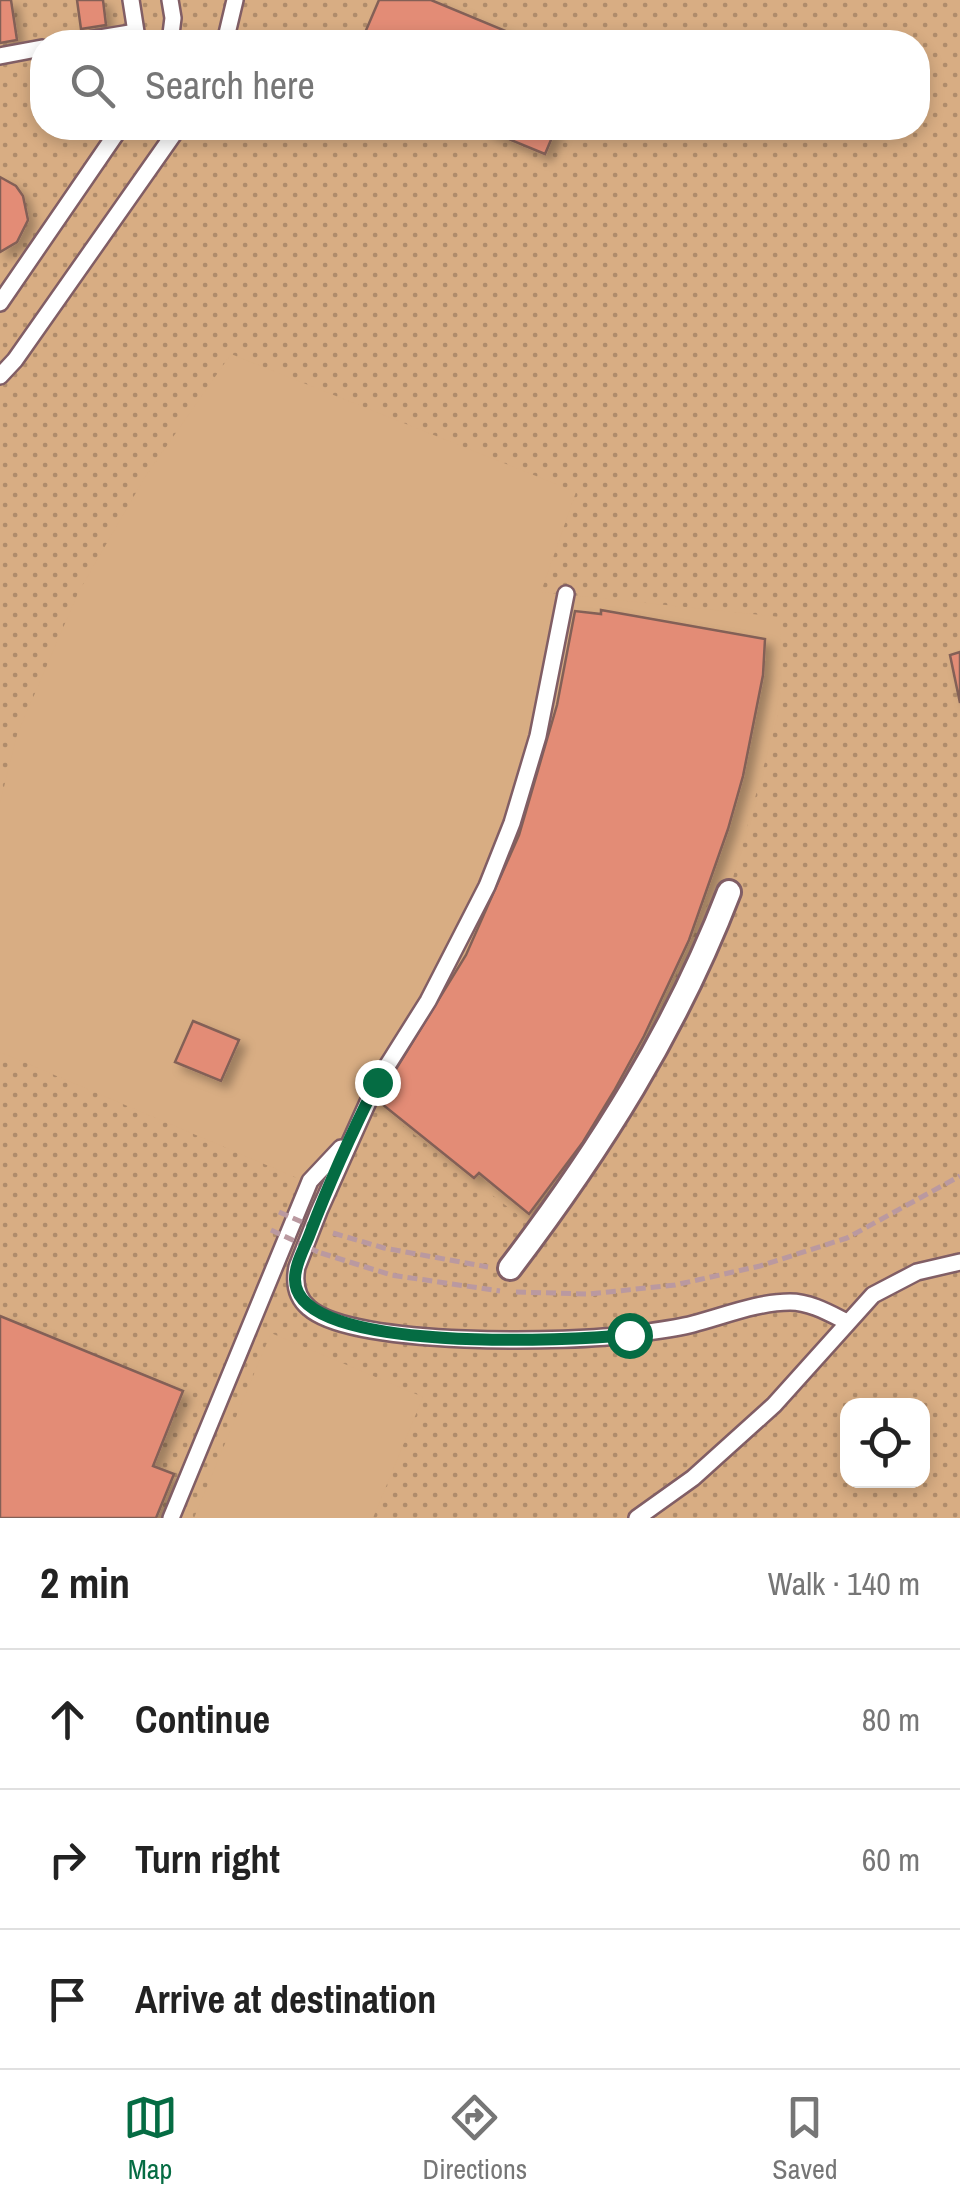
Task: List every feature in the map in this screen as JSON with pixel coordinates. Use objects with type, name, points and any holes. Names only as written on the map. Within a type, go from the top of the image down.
[{"type":"street","points":[[510,1268],[572,1187],[621,1113],[685,993],[729,892]]},
{"type":"lane","points":[[131,0],[136,30]]},
{"type":"lane","points":[[170,0],[172,30]]},
{"type":"lane","points":[[228,30],[235,0]]},
{"type":"lane","points":[[0,56],[30,50]]},
{"type":"lane","points":[[0,303],[112,140]]},
{"type":"lane","points":[[0,376],[170,140]]},
{"type":"lane","points":[[566,594],[538,736],[512,823],[458,946],[377,1082],[318,1211],[295,1280],[307,1308],[322,1316],[404,1334],[479,1341],[629,1335],[792,1302],[814,1306],[847,1322]]},
{"type":"lane","points":[[171,1518],[310,1182],[351,1138]]},
{"type":"lane","points":[[637,1518],[693,1478],[774,1405],[872,1296],[917,1272],[960,1262]]},
{"type":"path","points":[[271,1230],[318,1252],[391,1275],[496,1291],[589,1294],[675,1285],[760,1266],[847,1238],[960,1176]]},
{"type":"path","points":[[280,1212],[320,1230],[430,1258],[510,1268]]},
{"type":"shaded area","points":[[0,0],[960,0],[960,1518],[0,1518]]},
{"type":"shaded area","points":[[231,354],[576,492],[541,592],[780,617],[781,704],[729,892],[715,887],[648,1039],[587,1143],[527,1222],[364,1096],[316,1186],[0,1052],[0,803],[17,735],[78,593],[145,477]]},
{"type":"shaded area","points":[[271,1333],[423,1397],[373,1518],[194,1518]]},
{"type":"building","points":[[0,0],[11,0],[17,40],[0,43]]},
{"type":"building","points":[[77,0],[103,0],[106,25],[81,29]]},
{"type":"building","points":[[379,0],[431,0],[503,30],[366,30]]},
{"type":"building","points":[[511,140],[551,140],[545,154]]},
{"type":"building","points":[[0,177],[16,186],[23,196],[28,220],[17,242],[0,252]]},
{"type":"building","points":[[601,610],[765,639],[763,675],[743,776],[689,940],[614,1091],[583,1142],[529,1214],[479,1173],[474,1178],[377,1100],[466,955],[519,835],[557,705],[575,611],[601,614]]},
{"type":"building","points":[[960,652],[960,703],[950,655]]},
{"type":"building","points":[[193,1021],[239,1040],[221,1081],[175,1062]]},
{"type":"building","points":[[0,1316],[183,1391],[153,1466],[174,1474],[156,1518],[0,1518]]},
{"type":"route","points":[[377,1082],[297,1267],[298,1293],[307,1308],[352,1325],[479,1341],[629,1335]]}]
